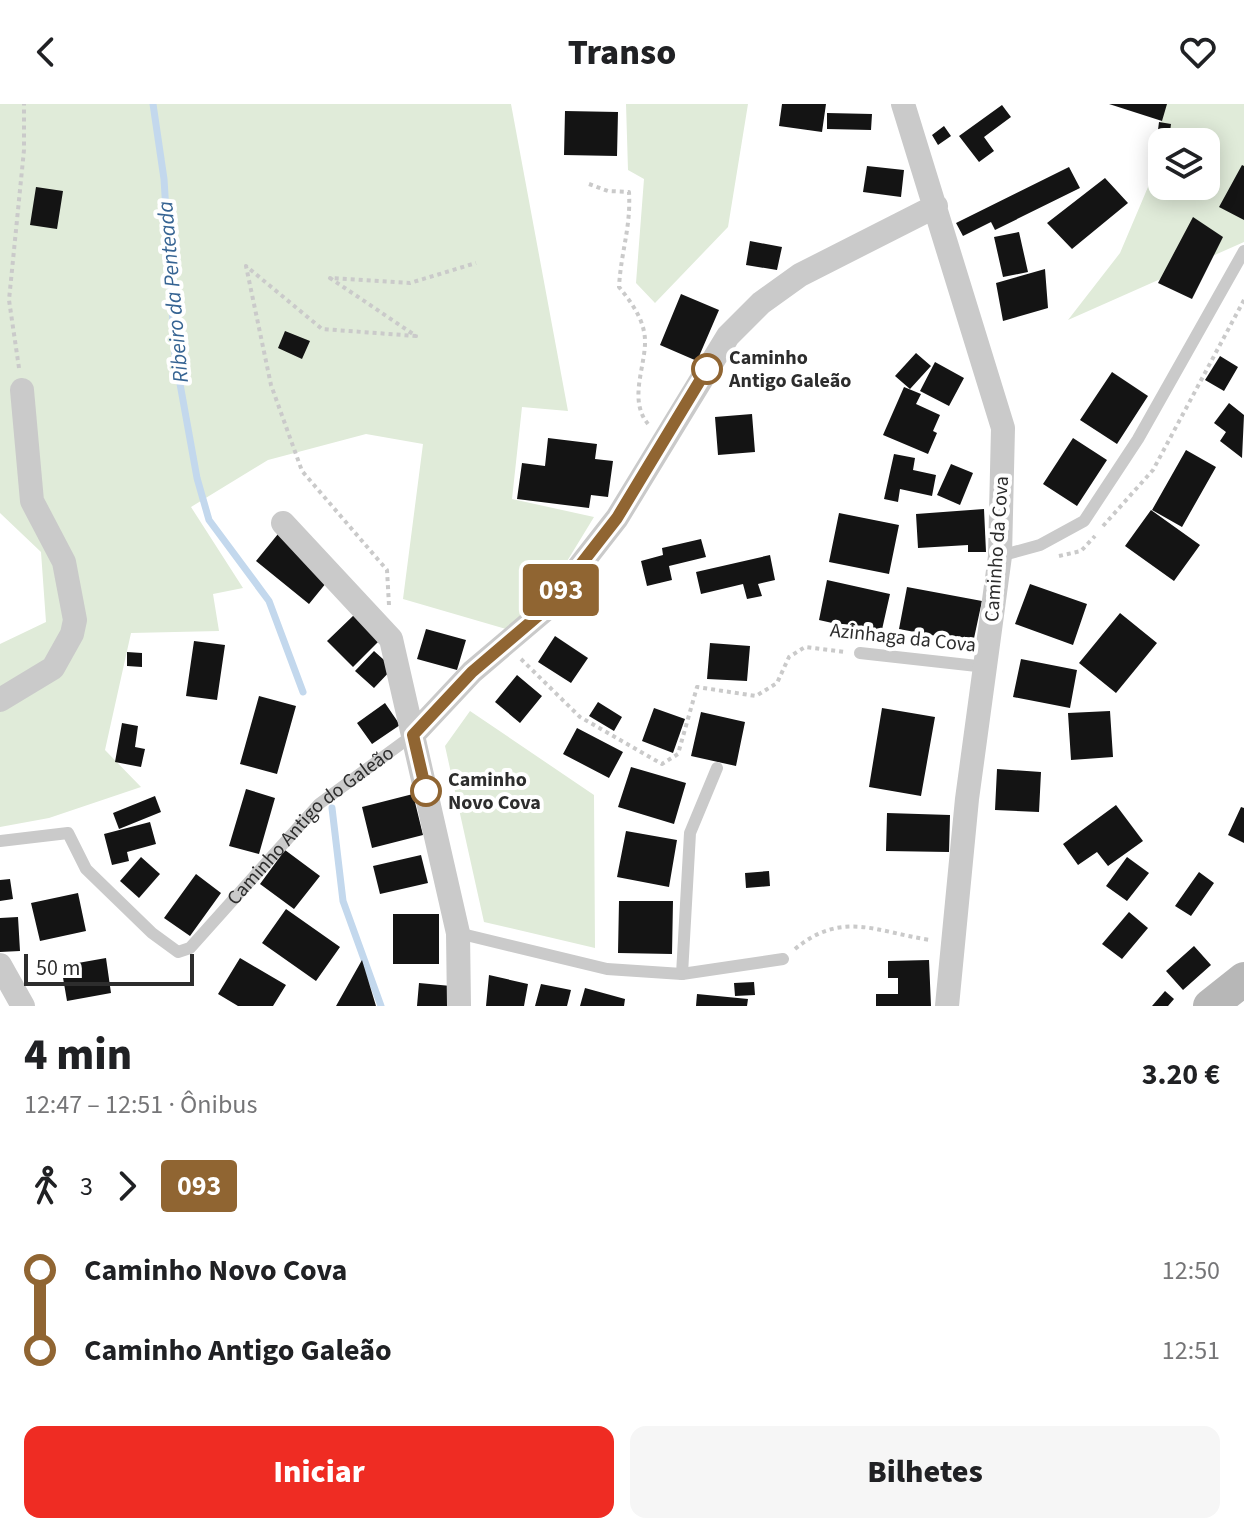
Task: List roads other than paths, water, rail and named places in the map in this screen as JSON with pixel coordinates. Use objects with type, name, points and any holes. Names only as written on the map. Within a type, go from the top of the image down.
[{"type":"main road","points":[[1210,1006],[1244,979]]},
{"type":"street","name":"Caminho da Cova","points":[[903,104],[999,406],[1003,440],[1000,556],[967,799],[947,1006]]},
{"type":"street","name":"Caminho Antigo do Galeão","points":[[413,735],[505,642],[546,609],[643,480],[661,440],[728,336],[761,303],[800,275],[936,206]]},
{"type":"street","points":[[0,700],[53,668],[72,634],[75,620],[64,562],[32,501],[22,390]]},
{"type":"street","points":[[283,523],[391,639],[458,933],[459,1006]]},
{"type":"street","points":[[0,965],[23,1006]]},
{"type":"lane","points":[[1000,556],[1040,545],[1084,521],[1138,439],[1244,251]]},
{"type":"lane","name":"Azinhaga da Cova","points":[[860,653],[986,667]]},
{"type":"lane","name":"Caminho Antigo do Galeão","points":[[0,841],[68,833],[86,869],[152,933],[178,952],[190,948],[319,804],[413,735]]},
{"type":"lane","points":[[682,974],[690,833],[717,768]]},
{"type":"lane","points":[[458,933],[607,969],[682,974],[783,959]]},
{"type":"waterway","name":"Ribeiro da Penteada","points":[[153,104],[164,179],[175,356],[197,478],[209,520],[269,601],[303,692]]},
{"type":"waterway","name":"Ribeiro da Penteada","points":[[332,808],[343,901],[381,1006]]},
{"type":"place","name":"Caminho Antigo Galeão","points":[[707,369]]},
{"type":"place","name":"Caminho Novo Cova","points":[[426,791]]}]
